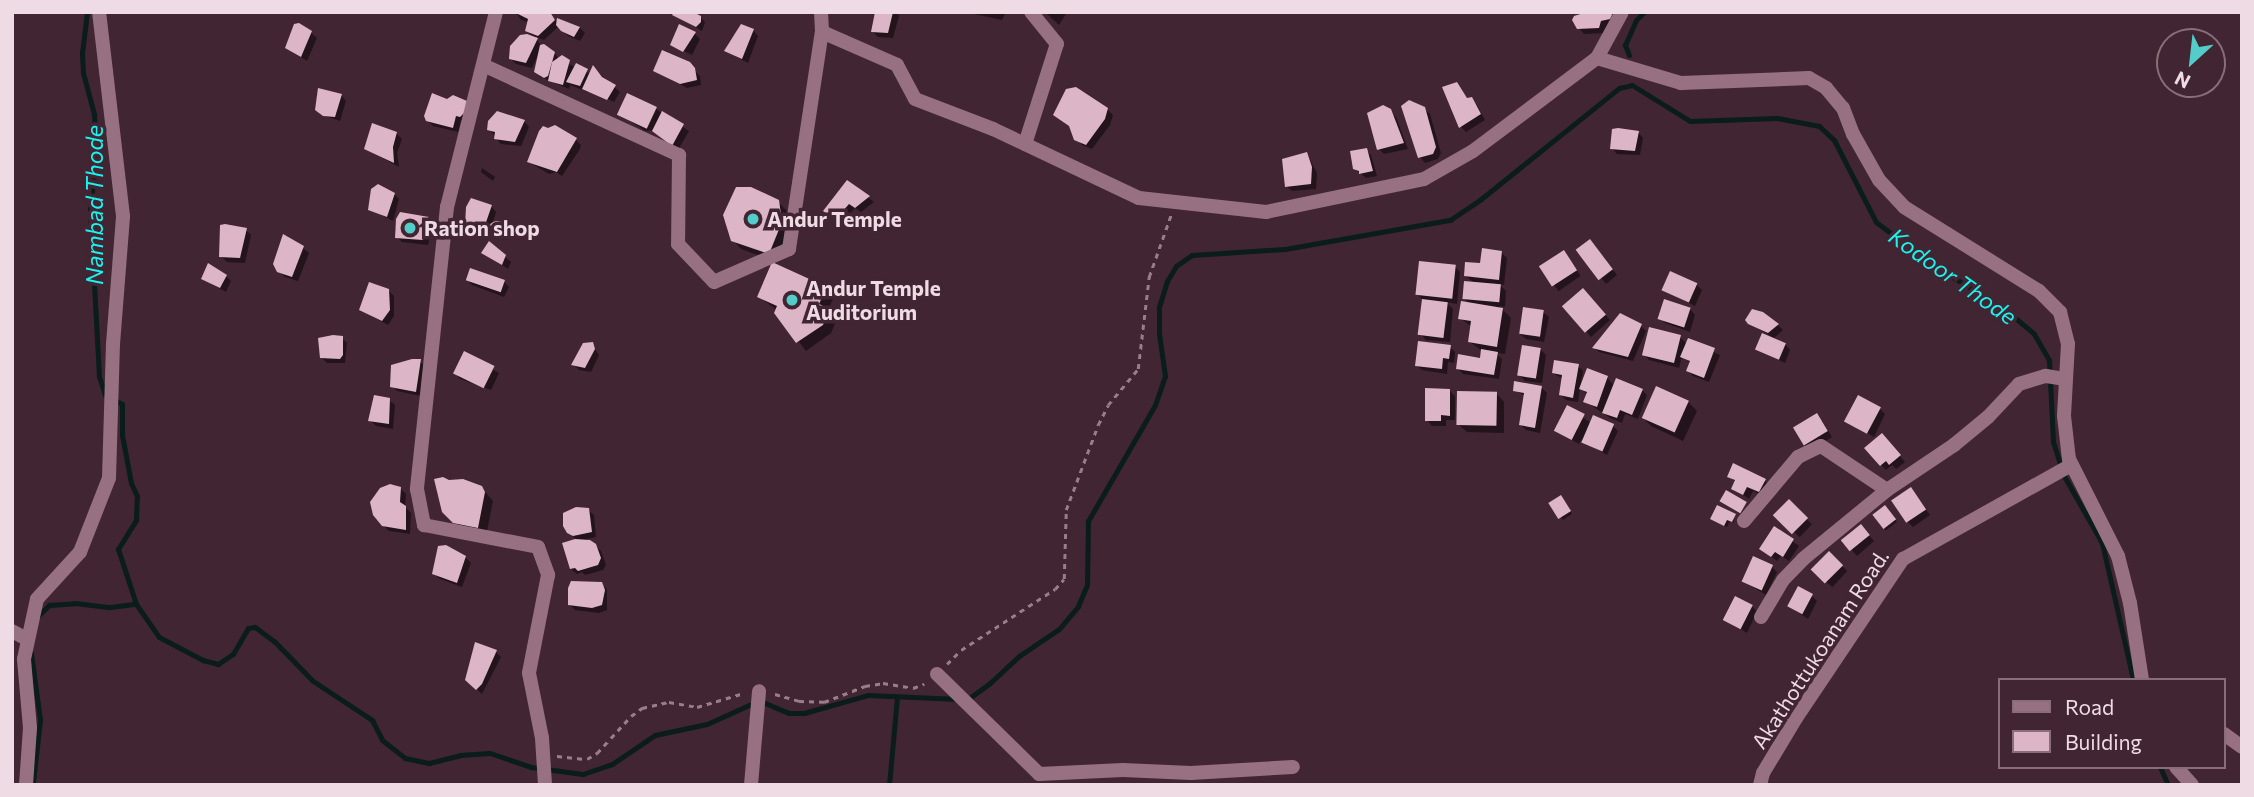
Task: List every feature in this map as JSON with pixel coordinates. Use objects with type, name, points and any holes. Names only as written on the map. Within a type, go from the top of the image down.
[{"type":"street","points":[[26,785],[30,728],[24,659],[37,599],[80,552],[108,478],[123,216],[99,12]]},
{"type":"street","points":[[496,12],[447,207],[418,489],[425,525],[538,547],[548,575],[529,673],[545,770]]},
{"type":"street","points":[[482,65],[678,155],[678,244],[715,282],[789,249],[822,32],[821,12]]},
{"type":"street","points":[[1025,144],[1056,44],[1031,12]]},
{"type":"street","points":[[822,32],[897,65],[915,99],[1025,144],[1139,198],[1266,212],[1424,179],[1473,151],[1597,58],[1622,12]]},
{"type":"street","points":[[1597,58],[1681,83],[1809,78],[1826,88],[1843,108],[1853,134],[1879,180],[1904,207],[2039,291],[2060,313],[2068,344],[2055,377],[2071,465],[2118,556],[2142,678]]},
{"type":"street","points":[[1761,617],[1783,580],[1803,559],[1887,490],[1954,445],[1989,417],[2019,384],[2055,377]]},
{"type":"street","points":[[1744,521],[1798,457],[1821,446],[1887,490]]},
{"type":"street","name":"Akathottukoanam Road.","points":[[1760,785],[1763,774],[1796,718],[1903,559],[2071,465]]},
{"type":"street","points":[[12,631],[28,640]]},
{"type":"street","points":[[937,674],[1039,774],[1123,770],[1191,773],[1293,767]]},
{"type":"street","points":[[751,785],[759,691]]},
{"type":"street","points":[[2226,735],[2242,747]]},
{"type":"street","points":[[2178,769],[2192,785]]},
{"type":"path","points":[[545,770],[587,759],[597,753],[631,716],[642,708],[668,702],[697,707],[759,691],[799,701],[824,702],[865,686],[883,683],[913,688],[926,683],[961,650],[1033,605],[1064,579],[1066,510],[1108,405],[1138,369],[1149,277],[1175,202]]},
{"type":"building","points":[[514,12],[550,12],[555,20],[538,36],[525,31],[528,19]]},
{"type":"building","points":[[674,12],[693,12],[701,16],[701,22],[696,27],[672,15]]},
{"type":"building","points":[[875,12],[893,12],[888,33],[871,32]]},
{"type":"building","points":[[1587,12],[1611,12],[1612,15],[1610,19],[1601,21],[1599,28],[1577,29],[1572,20],[1574,16]]},
{"type":"building","points":[[557,18],[580,27],[574,37],[561,31],[556,25]]},
{"type":"building","points":[[299,23],[312,31],[301,57],[285,48],[294,24]]},
{"type":"building","points":[[679,24],[696,32],[683,52],[670,45]]},
{"type":"building","points":[[741,24],[754,29],[742,59],[724,51]]},
{"type":"building","points":[[527,34],[538,38],[526,63],[509,59],[510,46],[520,35]]},
{"type":"building","points":[[544,44],[555,52],[548,76],[544,78],[534,72],[540,45]]},
{"type":"building","points":[[662,50],[690,62],[695,68],[697,80],[680,84],[653,71]]},
{"type":"building","points":[[562,55],[570,60],[563,85],[548,81],[552,62]]},
{"type":"building","points":[[576,63],[588,69],[580,86],[566,82]]},
{"type":"building","points":[[593,65],[602,77],[616,85],[607,100],[582,89]]},
{"type":"building","points":[[1457,82],[1467,98],[1472,97],[1481,114],[1459,128],[1442,87]]},
{"type":"building","points":[[1076,87],[1108,108],[1105,119],[1086,145],[1074,140],[1069,126],[1053,115],[1066,89]]},
{"type":"building","points":[[318,88],[342,94],[335,117],[323,116],[315,110]]},
{"type":"building","points":[[432,93],[447,99],[453,95],[467,101],[465,112],[460,117],[456,116],[453,128],[426,121],[424,116]]},
{"type":"building","points":[[627,93],[657,107],[647,129],[617,115]]},
{"type":"building","points":[[1409,100],[1425,107],[1436,147],[1433,154],[1418,158],[1401,106]]},
{"type":"building","points":[[1383,105],[1391,109],[1404,143],[1377,150],[1367,113]]},
{"type":"building","points":[[497,111],[525,120],[515,142],[494,139],[495,132],[487,130],[488,121]]},
{"type":"building","points":[[662,111],[684,124],[672,146],[652,131]]},
{"type":"building","points":[[372,123],[397,132],[393,147],[394,163],[364,149]]},
{"type":"building","points":[[555,125],[577,138],[557,172],[527,162],[539,131],[543,126],[548,128]]},
{"type":"building","points":[[1612,129],[1639,131],[1635,151],[1610,149]]},
{"type":"building","points":[[1367,148],[1373,171],[1359,174],[1359,171],[1353,169],[1350,151]]},
{"type":"building","points":[[1307,152],[1312,167],[1311,184],[1285,187],[1282,159]]},
{"type":"building","points":[[847,180],[870,196],[855,208],[849,204],[835,220],[823,211]]},
{"type":"building","points":[[378,184],[395,193],[387,217],[368,210],[371,189]]},
{"type":"building","name":"Andur Temple","points":[[736,187],[751,187],[779,200],[782,222],[769,254],[731,241],[723,215]]},
{"type":"building","points":[[471,198],[492,205],[483,231],[465,226],[466,207]]},
{"type":"building","name":"Ration shop","points":[[400,212],[429,217],[423,240],[395,238],[396,219]]},
{"type":"building","points":[[493,221],[501,221],[506,230],[504,237],[493,239],[488,234],[488,226]]},
{"type":"building","points":[[220,225],[247,228],[240,258],[219,257]]},
{"type":"building","points":[[283,234],[304,246],[292,277],[277,272],[273,264]]},
{"type":"building","points":[[1590,239],[1613,269],[1598,280],[1576,250]]},
{"type":"building","points":[[489,241],[506,255],[502,265],[481,253]]},
{"type":"building","points":[[1482,248],[1502,251],[1499,280],[1464,276],[1465,262],[1480,263]]},
{"type":"building","points":[[1564,250],[1577,270],[1552,286],[1539,266]]},
{"type":"building","points":[[1419,261],[1456,265],[1452,299],[1415,295]]},
{"type":"building","name":"Andur Temple Auditorium","points":[[772,262],[827,287],[819,304],[830,309],[823,325],[796,343],[774,313],[777,306],[757,297]]},
{"type":"building","points":[[208,263],[227,275],[220,288],[201,279]]},
{"type":"building","points":[[470,268],[505,280],[501,292],[466,280]]},
{"type":"building","points":[[1670,271],[1697,283],[1689,302],[1661,290]]},
{"type":"building","points":[[1464,281],[1501,284],[1499,302],[1462,299]]},
{"type":"building","points":[[369,282],[389,289],[390,310],[382,321],[359,310]]},
{"type":"building","points":[[1583,288],[1606,314],[1585,333],[1562,306]]},
{"type":"building","points":[[1422,299],[1448,302],[1443,338],[1418,335]]},
{"type":"building","points":[[1664,299],[1691,308],[1684,328],[1658,319]]},
{"type":"building","points":[[1461,301],[1503,308],[1497,347],[1468,342],[1471,321],[1458,319]]},
{"type":"building","points":[[1523,307],[1544,310],[1540,337],[1519,334]]},
{"type":"building","points":[[1752,309],[1763,312],[1779,324],[1768,333],[1748,324],[1745,320]]},
{"type":"building","points":[[1620,313],[1642,324],[1628,357],[1592,348]]},
{"type":"building","points":[[1649,327],[1681,335],[1674,363],[1642,355]]},
{"type":"building","points":[[1762,333],[1786,343],[1779,360],[1755,350]]},
{"type":"building","points":[[343,336],[343,355],[340,359],[320,358],[318,338]]},
{"type":"building","points":[[1688,338],[1715,348],[1704,378],[1686,371],[1690,361],[1680,357]]},
{"type":"building","points":[[1418,341],[1451,345],[1449,359],[1443,358],[1442,369],[1415,366]]},
{"type":"building","points":[[593,342],[595,349],[585,368],[571,365],[583,343]]},
{"type":"building","points":[[1522,345],[1541,348],[1536,379],[1517,376]]},
{"type":"building","points":[[1481,349],[1498,352],[1494,375],[1456,369],[1458,354],[1480,358]]},
{"type":"building","points":[[464,351],[495,366],[484,388],[453,373]]},
{"type":"building","points":[[421,359],[416,392],[390,387],[391,365]]},
{"type":"building","points":[[1554,360],[1579,364],[1573,398],[1559,395],[1562,375],[1552,373]]},
{"type":"building","points":[[1587,368],[1608,376],[1597,407],[1583,402],[1587,392],[1579,389]]},
{"type":"building","points":[[1616,378],[1643,389],[1632,415],[1620,410],[1617,418],[1602,413]]},
{"type":"building","points":[[1514,381],[1542,386],[1535,428],[1519,425],[1524,393],[1513,391]]},
{"type":"building","points":[[1656,386],[1689,401],[1675,433],[1642,418]]},
{"type":"building","points":[[1425,388],[1450,389],[1450,416],[1441,415],[1441,421],[1425,421]]},
{"type":"building","points":[[1457,391],[1497,392],[1496,426],[1456,425]]},
{"type":"building","points":[[374,395],[390,398],[389,424],[368,421]]},
{"type":"building","points":[[1858,395],[1881,407],[1867,434],[1844,421]]},
{"type":"building","points":[[1567,405],[1585,414],[1572,440],[1554,431]]},
{"type":"building","points":[[1817,413],[1828,431],[1804,445],[1793,427]]},
{"type":"building","points":[[1593,415],[1614,424],[1602,452],[1581,443]]},
{"type":"building","points":[[1882,433],[1901,455],[1889,465],[1886,461],[1880,466],[1864,448]]},
{"type":"building","points":[[1733,463],[1766,479],[1759,492],[1747,487],[1743,495],[1731,489],[1735,480],[1727,477]]},
{"type":"building","points":[[443,477],[449,480],[463,479],[482,486],[485,492],[478,528],[453,523],[442,512],[434,479]]},
{"type":"building","points":[[390,484],[401,487],[400,502],[406,506],[406,530],[382,526],[373,515],[370,502],[380,488]]},
{"type":"building","points":[[1911,487],[1926,509],[1906,523],[1891,500]]},
{"type":"building","points":[[1726,490],[1747,502],[1740,513],[1720,501]]},
{"type":"building","points":[[1561,495],[1571,511],[1558,519],[1548,503]]},
{"type":"building","points":[[1789,499],[1808,518],[1792,534],[1773,515]]},
{"type":"building","points":[[1717,505],[1736,514],[1732,522],[1727,520],[1724,526],[1710,519]]},
{"type":"building","points":[[1885,505],[1896,519],[1883,529],[1872,515]]},
{"type":"building","points":[[576,507],[589,508],[592,532],[573,536],[567,533],[563,526],[563,513]]},
{"type":"building","points":[[1861,524],[1870,535],[1850,551],[1841,540]]},
{"type":"building","points":[[1774,526],[1794,539],[1783,557],[1775,552],[1771,557],[1759,549]]},
{"type":"building","points":[[575,539],[590,540],[596,544],[601,558],[598,565],[578,571],[575,568],[570,569],[562,543]]},
{"type":"building","points":[[446,545],[466,556],[457,583],[432,574],[438,546]]},
{"type":"building","points":[[1829,551],[1843,565],[1825,584],[1811,569]]},
{"type":"building","points":[[1753,556],[1773,565],[1762,591],[1742,582]]},
{"type":"building","points":[[571,581],[602,582],[605,590],[602,605],[592,608],[568,605],[568,588]]},
{"type":"building","points":[[1798,586],[1813,594],[1802,614],[1787,606]]},
{"type":"building","points":[[1735,596],[1753,605],[1741,629],[1723,620]]},
{"type":"building","points":[[475,642],[497,650],[482,684],[476,690],[465,680]]},
{"type":"waterway","name":"Nambad Thode","points":[[38,616],[49,605],[75,603],[110,607],[136,604],[118,549],[136,520],[137,496],[131,483],[122,435],[122,404],[105,395],[99,376],[90,208],[96,156],[94,114],[83,73],[82,53],[87,12]]},
{"type":"waterway","points":[[1629,55],[1625,45],[1636,20],[1644,12]]},
{"type":"waterway","points":[[968,699],[1019,656],[1059,629],[1078,606],[1087,585],[1088,521],[1155,405],[1165,376],[1159,334],[1159,307],[1167,281],[1176,266],[1192,255],[1285,249],[1450,220],[1481,199],[1619,88],[1632,85],[1690,121],[1777,118],[1819,126],[1834,140],[1876,222],[1930,263],[2007,311],[2034,334],[2049,360],[2053,442],[2064,476],[2102,543],[2133,678]]},
{"type":"waterway","points":[[136,604],[159,637],[203,660],[218,664],[233,654],[248,628],[255,627],[275,642],[313,681],[372,720],[382,740],[405,758],[429,763],[460,755],[490,753],[531,767],[583,774],[612,764],[655,735],[707,724],[749,705],[765,703],[789,713],[804,713],[868,695],[958,699]]},
{"type":"waterway","name":"Nambad Thode","points":[[31,653],[40,720],[33,782]]},
{"type":"waterway","points":[[889,785],[897,697]]},
{"type":"waterway","name":"Kodoor Thode","points":[[2161,769],[2168,785]]},
{"type":"place","name":"Andur Temple","points":[[753,219]]},
{"type":"place","name":"Ration shop","points":[[410,228]]},
{"type":"place","name":"Andur Temple Auditorium","points":[[792,300]]}]
